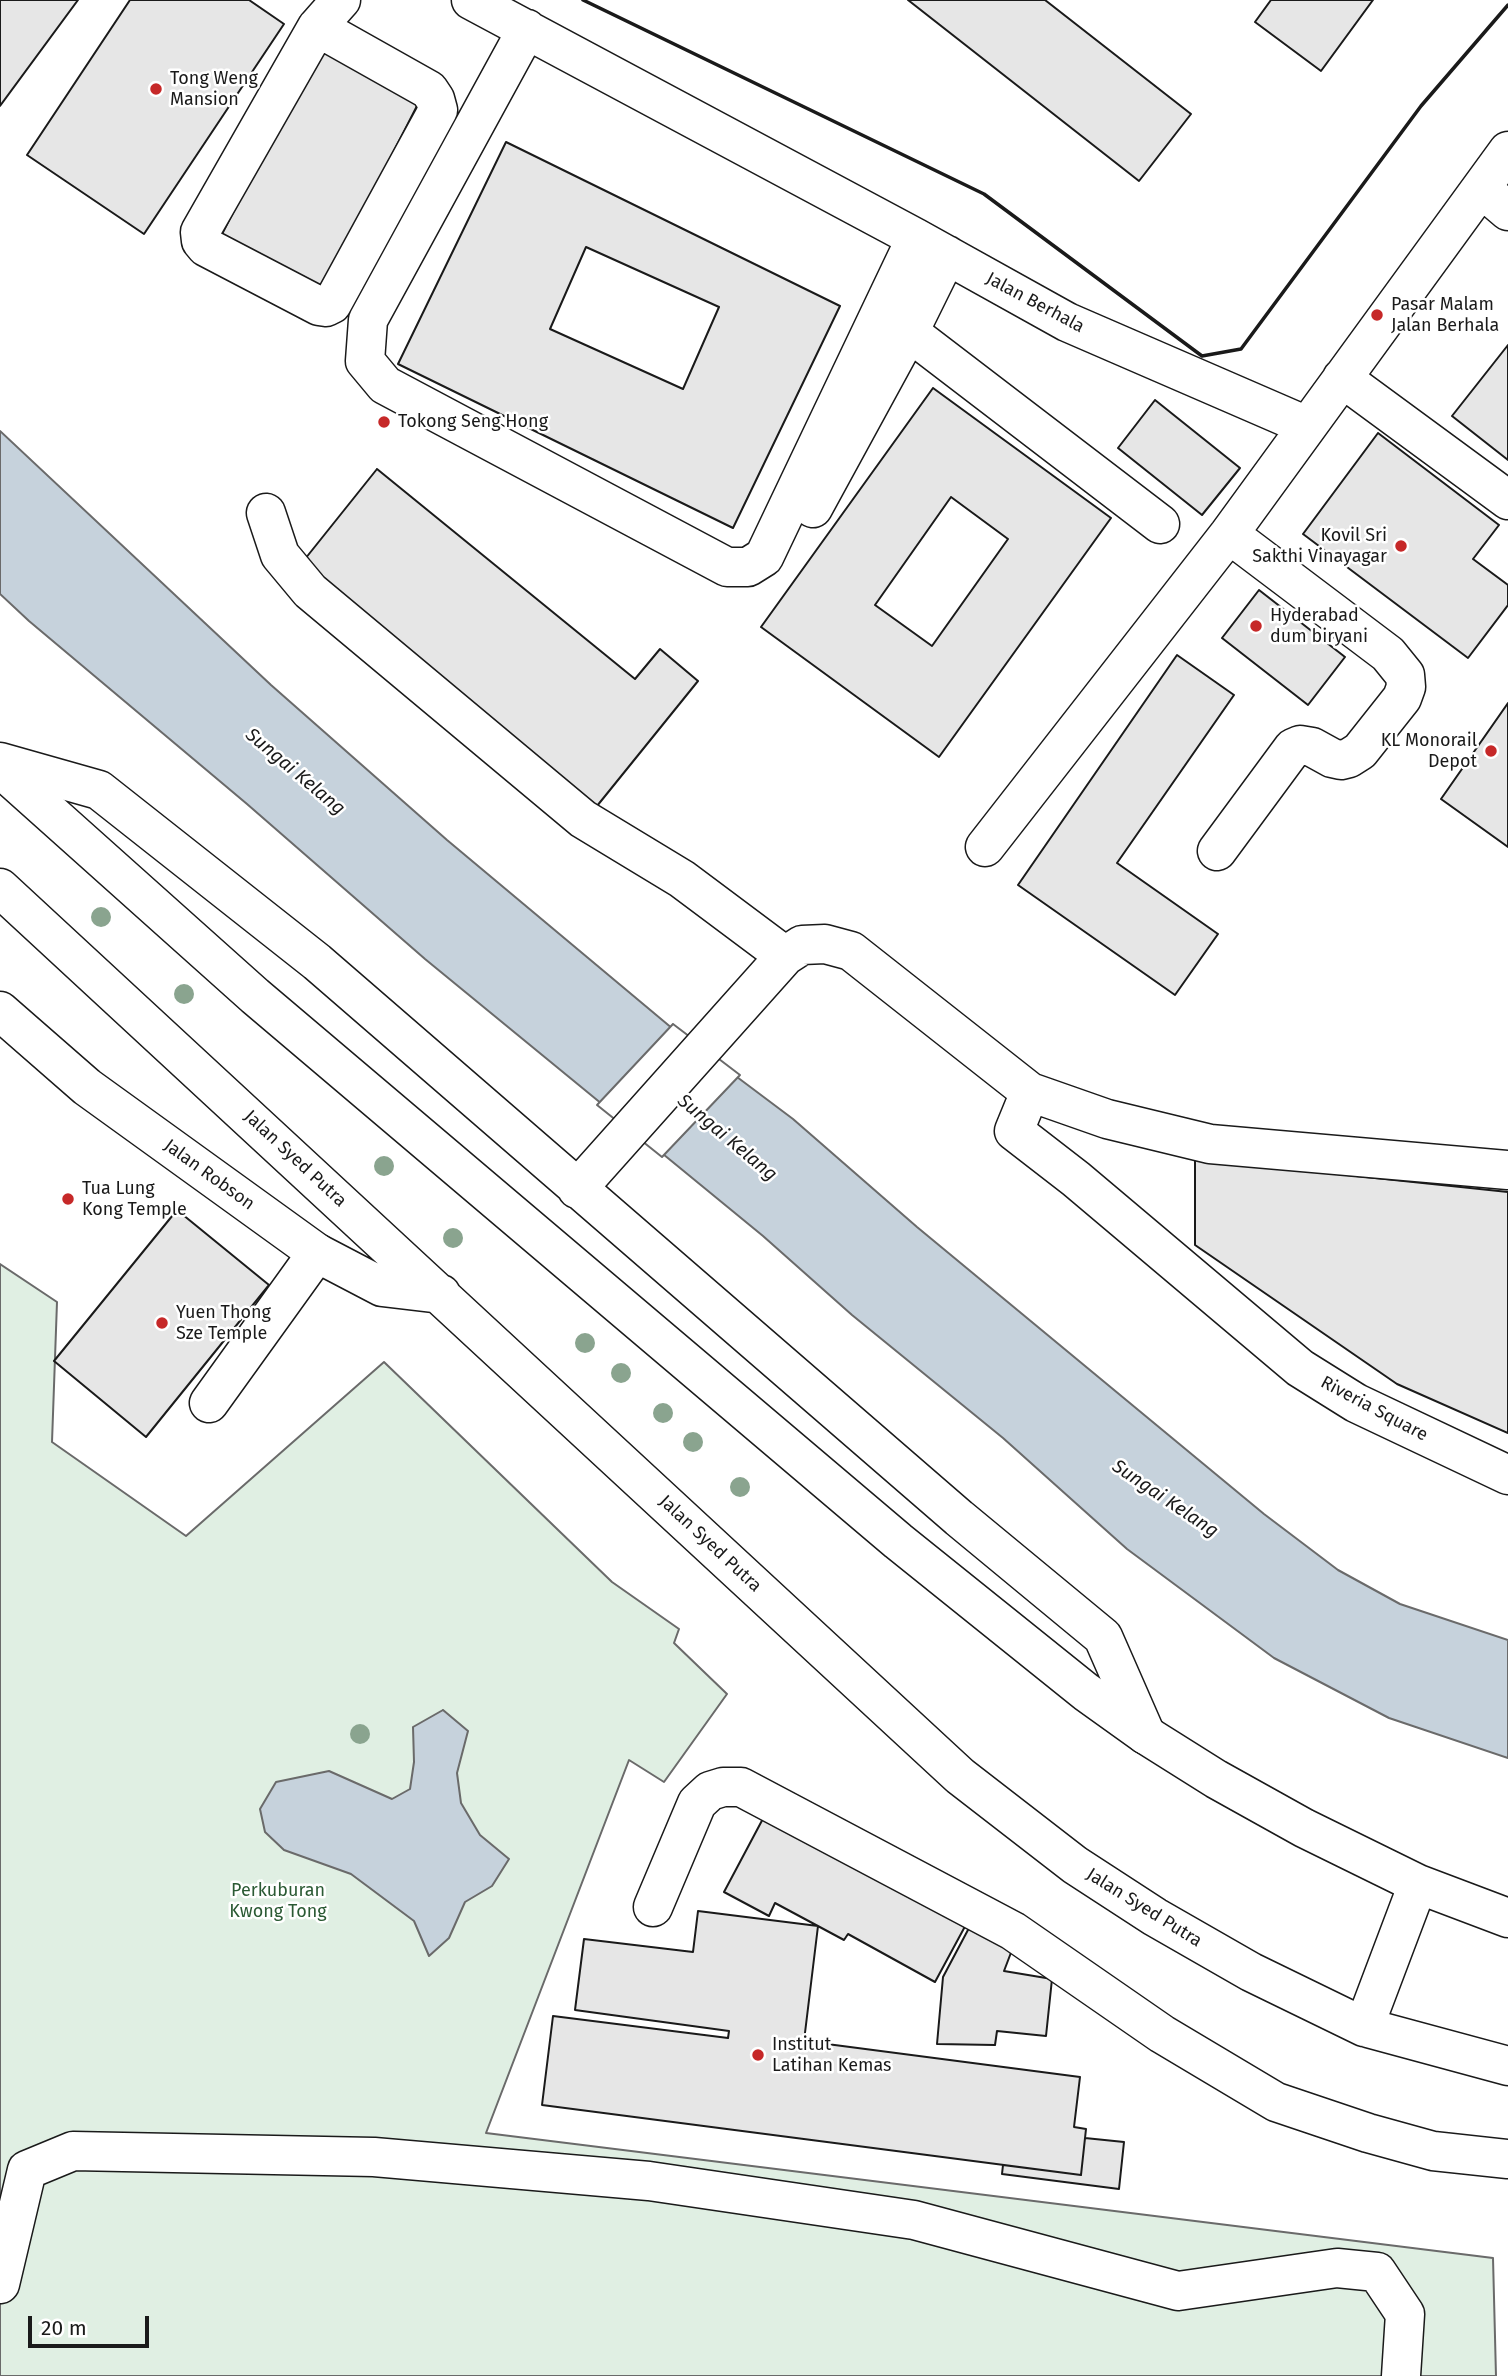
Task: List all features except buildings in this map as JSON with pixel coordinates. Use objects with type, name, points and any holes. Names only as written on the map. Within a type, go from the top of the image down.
[{"type":"main road","name":"Jalan Berhala","points":[[471,0],[931,246],[1067,322],[1307,426]]},
{"type":"main road","points":[[329,14],[429,90],[438,110],[332,304],[326,307],[319,306],[206,247],[201,241],[200,232],[329,14]]},
{"type":"main road","points":[[527,29],[368,320],[365,361],[385,385],[727,567],[748,567],[764,557],[931,246]]},
{"type":"main road","points":[[985,847],[1229,534],[1342,378],[1494,200],[1508,151]]},
{"type":"main road","points":[[796,541],[909,331],[931,246]]},
{"type":"main road","points":[[909,331],[1160,524]]},
{"type":"main road","points":[[1342,378],[1508,500]]},
{"type":"main road","points":[[266,513],[280,555],[310,591],[583,819],[682,879],[781,962]]},
{"type":"main road","points":[[1217,851],[1293,748],[1300,745],[1312,747],[1332,758],[1349,758],[1360,751],[1402,698],[1406,687],[1405,674],[1388,654],[1229,534]]},
{"type":"main road","points":[[0,762],[99,790],[317,962],[585,1181],[949,1509],[1103,1637],[1146,1735]]},
{"type":"main road","points":[[0,768],[255,996],[898,1541],[1086,1692],[1146,1735],[1216,1779],[1304,1828],[1418,1884],[1508,1918]]},
{"type":"main road","name":"Jalan Syed Putra","points":[[0,888],[960,1776],[1075,1865],[1155,1917],[1251,1972],[1364,2027],[1508,2066]]},
{"type":"main road","points":[[585,1181],[781,962],[802,945],[825,944],[851,951],[1030,1092],[1107,1119],[1210,1144],[1508,1170]]},
{"type":"main road","name":"Jalan Robson","points":[[0,1011],[87,1087],[317,1253],[382,1287],[441,1294]]},
{"type":"main road","name":"Riveria Square","points":[[1030,1092],[1014,1131],[1076,1178],[1300,1368],[1356,1404],[1508,1475]]},
{"type":"main road","points":[[209,1403],[317,1253]]},
{"type":"main road","points":[[653,1907],[697,1803],[710,1791],[723,1787],[741,1787],[1013,1931],[1162,2034],[1276,2102],[1368,2133],[1433,2151],[1508,2159]]},
{"type":"main road","points":[[1364,2027],[1418,1884]]},
{"type":"main road","points":[[0,2284],[27,2171],[73,2151],[374,2157],[649,2181],[914,2220],[1178,2291],[1337,2268],[1377,2272],[1405,2315],[1401,2376]]},
{"type":"green space","name":"Perkuburan Kwong Tong","points":[[0,1264],[57,1302],[52,1442],[186,1536],[384,1362],[612,1582],[679,1629],[674,1643],[727,1694],[664,1782],[629,1760],[486,2133],[1493,2258],[1496,2376],[0,2376]]},
{"type":"water","name":"Sungai Kelang","points":[[0,431],[271,685],[447,840],[673,1029],[793,1119],[917,1227],[1264,1514],[1338,1570],[1400,1604],[1508,1640],[1508,1758],[1389,1718],[1274,1658],[1127,1549],[1003,1438],[852,1315],[763,1236],[425,959],[247,804],[29,621],[0,594]]},
{"type":"water","points":[[443,1710],[468,1731],[457,1773],[461,1803],[480,1835],[509,1859],[492,1886],[465,1902],[449,1938],[429,1956],[414,1921],[351,1874],[284,1850],[265,1832],[260,1809],[276,1782],[329,1771],[392,1799],[410,1789],[414,1762],[413,1727]]},
{"type":"pier","points":[[673,1024],[740,1075],[662,1157],[597,1105]]},
{"type":"wall","points":[[583,0],[984,194],[1202,356],[1241,349],[1421,106],[1508,5]]},
{"type":"place","name":"Tong Weng Mansion","points":[[156,89]]},
{"type":"place","name":"Pasar Malam Jalan Berhala","points":[[1377,315]]},
{"type":"place","name":"Tokong Seng Hong","points":[[384,422]]},
{"type":"place","name":"Kovil Sri Sakthi Vinayagar","points":[[1401,546]]},
{"type":"place","name":"Hyderabad dum biryani","points":[[1256,626]]},
{"type":"place","name":"KL Monorail Depot","points":[[1491,751]]},
{"type":"place","name":"Tua Lung Kong Temple","points":[[68,1199]]},
{"type":"place","name":"Yuen Thong Sze Temple","points":[[162,1323]]},
{"type":"place","name":"Institut Latihan Kemas","points":[[758,2055]]}]
